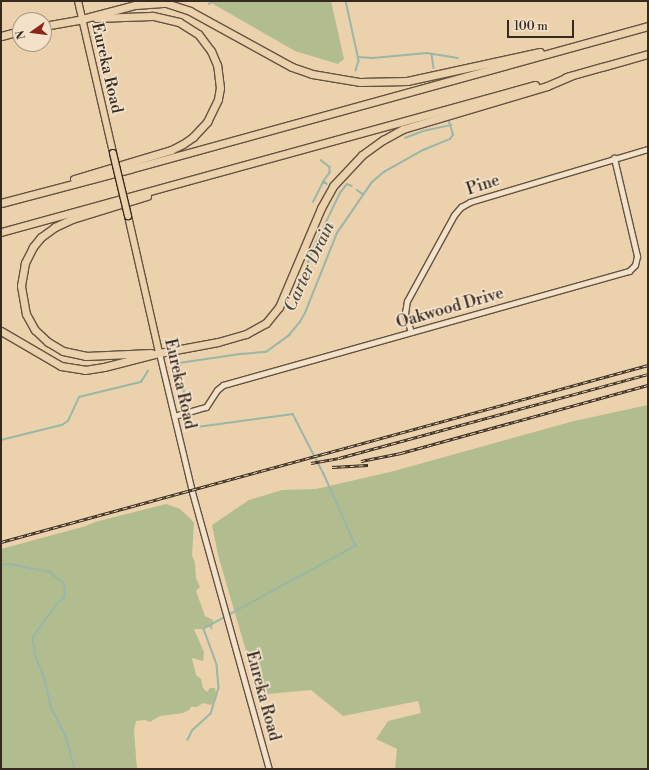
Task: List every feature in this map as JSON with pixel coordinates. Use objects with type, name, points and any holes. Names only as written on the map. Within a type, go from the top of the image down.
[{"type":"highway","points":[[52,25],[82,19],[146,3],[176,6],[292,66],[312,74],[360,82],[407,81],[523,54],[539,52],[550,53]]},
{"type":"highway","points":[[32,194],[72,179],[171,150],[183,144],[201,130],[213,111],[218,99],[220,88],[217,65],[205,42],[190,28],[168,18],[152,16],[82,19]]},
{"type":"highway","points":[[1,203],[130,169],[648,26]]},
{"type":"highway","points":[[1,36],[12,33]]},
{"type":"highway","points":[[1,232],[648,54]]},
{"type":"highway","points":[[1,331],[61,366],[77,370],[104,368],[159,353],[234,338],[246,334],[266,323],[279,307],[285,296],[321,208],[333,186],[345,172],[372,148],[393,134],[418,123],[534,90],[570,76]]},
{"type":"highway","points":[[159,353],[86,356],[63,351],[48,342],[35,330],[26,314],[21,286],[25,262],[33,247],[42,237],[55,227],[72,219],[210,174]]},
{"type":"main road","name":"Eureka Road","points":[[78,1],[159,353]]},
{"type":"street","name":"Pine","points":[[411,332],[406,313],[407,301],[454,215],[461,207],[470,202],[648,149]]},
{"type":"street","name":"Oakwood Drive","points":[[174,416],[206,407],[217,390],[223,385],[626,272],[632,268],[637,261],[637,256],[614,158]]},
{"type":"street","name":"Eureka Road","points":[[159,353],[192,492],[270,769]]},
{"type":"green space","points":[[208,1],[331,1],[344,59],[338,64],[295,51]]},
{"type":"green space","points":[[648,405],[648,769],[395,769],[397,749],[376,739],[388,721],[421,713],[418,701],[343,716],[311,690],[267,694],[251,668],[218,555],[212,525],[249,500],[282,490],[316,489],[394,471],[574,421]]},
{"type":"green space","points":[[166,504],[180,509],[194,523],[192,555],[195,563],[196,578],[200,587],[196,591],[205,616],[213,620],[212,630],[208,626],[204,629],[194,629],[204,652],[203,661],[192,658],[196,675],[201,679],[203,688],[207,692],[210,688],[215,688],[216,694],[213,703],[211,705],[203,703],[197,707],[191,707],[183,713],[160,716],[150,722],[145,720],[136,721],[134,730],[137,769],[1,769],[1,549],[86,526],[95,522]]},
{"type":"waterway","points":[[209,4],[214,1]]},
{"type":"waterway","name":"Carter Drain","points":[[346,1],[359,61],[356,71]]},
{"type":"waterway","name":"Carter Drain","points":[[358,57],[373,58],[427,53],[458,58]]},
{"type":"waterway","name":"Carter Drain","points":[[432,54],[434,68]]},
{"type":"waterway","name":"Carter Drain","points":[[187,410],[179,363],[266,352],[289,335],[300,322],[305,313],[337,233],[372,182],[384,172],[423,150],[450,139],[453,135],[449,122]]},
{"type":"waterway","points":[[405,138],[423,131],[451,125]]},
{"type":"waterway","points":[[321,160],[330,167],[330,173],[324,181],[327,184]]},
{"type":"waterway","points":[[313,202],[323,182],[325,183]]},
{"type":"waterway","points":[[306,268],[314,247],[340,193],[347,184],[352,186]]},
{"type":"waterway","name":"Carter Drain","points":[[357,190],[363,194]]},
{"type":"waterway","name":"Carter Drain","points":[[1,440],[62,425],[68,421],[79,397],[141,382],[148,371]]},
{"type":"waterway","points":[[188,414],[190,428],[293,414],[324,474],[356,546],[204,629],[217,665],[219,688],[211,714],[193,730],[188,740]]},
{"type":"waterway","points":[[1,565],[9,564],[50,572],[65,584],[65,597],[56,606],[33,638],[36,657],[44,676],[51,707],[66,736],[75,769]]},
{"type":"railway","points":[[1,542],[648,365]]},
{"type":"railway","points":[[311,463],[339,458],[648,374]]},
{"type":"railway","points":[[361,461],[401,453],[648,385]]},
{"type":"railway","points":[[332,467],[368,465]]}]
